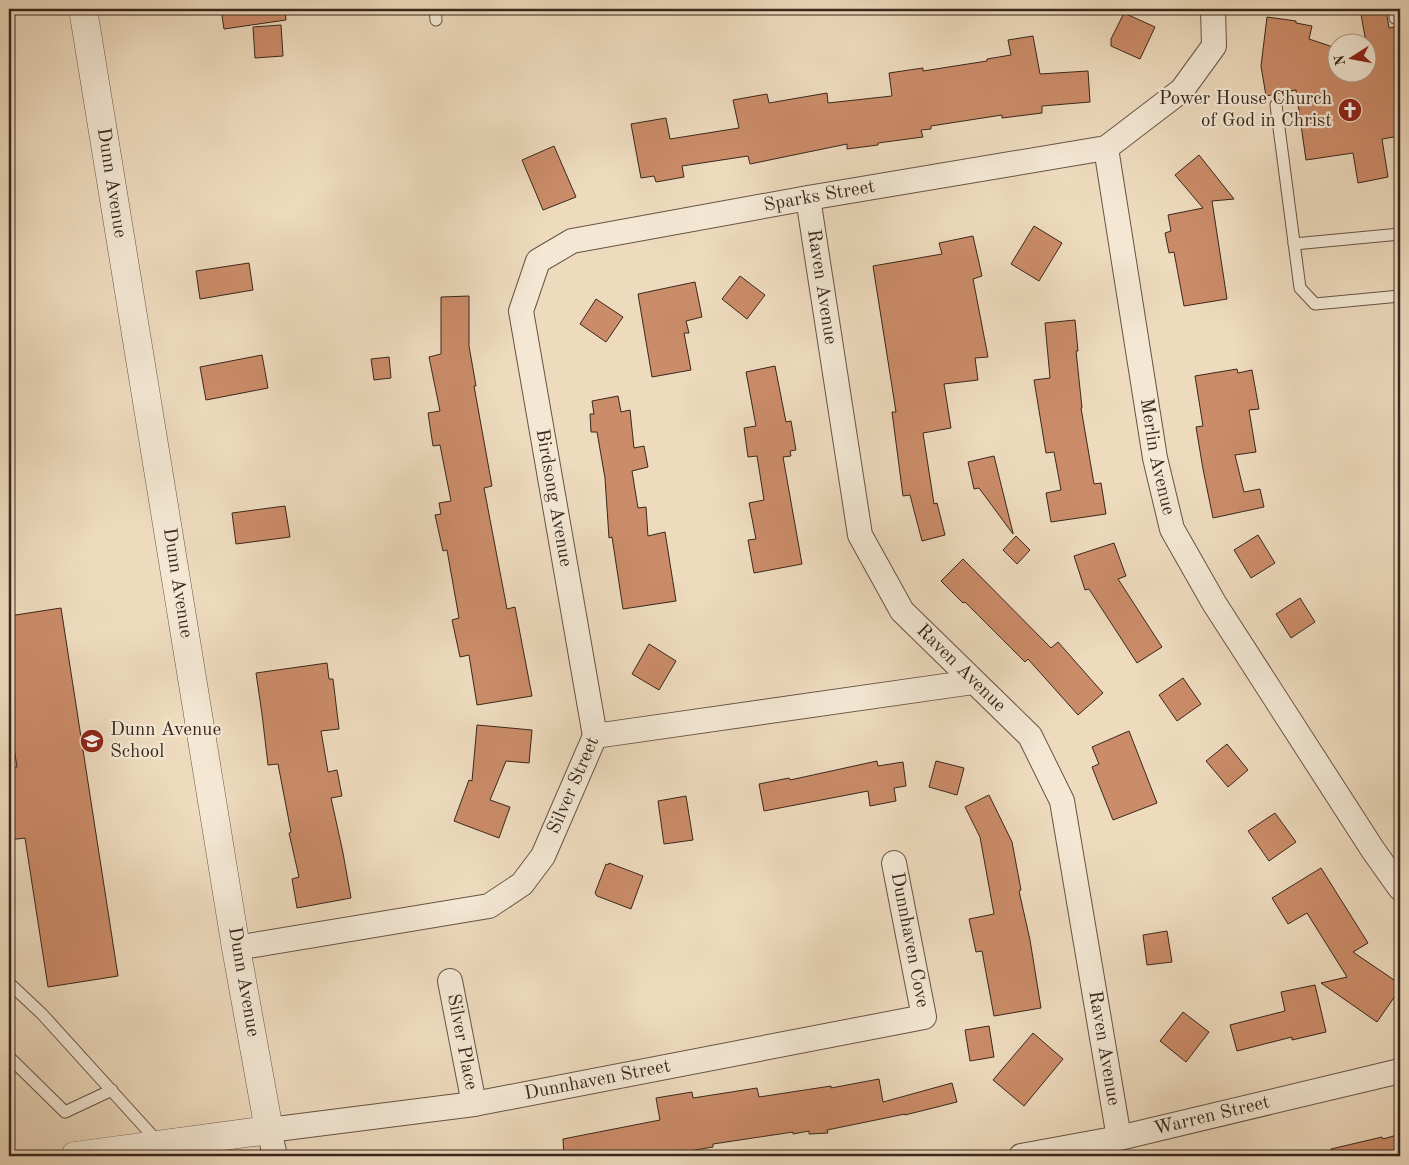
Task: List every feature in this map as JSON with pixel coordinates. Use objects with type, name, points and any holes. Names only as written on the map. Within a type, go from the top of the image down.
[{"type":"street","name":"Dunn Avenue","points":[[83,9],[236,948],[274,1156]]},
{"type":"street","points":[[1106,148],[1182,90],[1214,46],[1212,9]]},
{"type":"street","name":"Sparks Street","points":[[538,262],[572,241],[808,198],[1106,148]]},
{"type":"street","name":"Merlin Avenue","points":[[1106,148],[1155,458],[1172,529],[1214,603],[1373,850],[1400,888]]},
{"type":"street","name":"Raven Avenue","points":[[808,198],[860,535],[902,611],[1030,736],[1062,801],[1119,1138]]},
{"type":"street","name":"Birdsong Avenue","points":[[538,262],[521,312],[595,736]]},
{"type":"street","name":"Silver Street","points":[[236,948],[489,906],[522,884],[543,856],[595,736],[973,682]]},
{"type":"street","name":"Dunnhaven Cove","points":[[894,863],[924,1017]]},
{"type":"street","name":"Silver Place","points":[[450,981],[474,1104]]},
{"type":"street","name":"Dunnhaven Street","points":[[269,1130],[474,1104],[924,1017]]},
{"type":"street","name":"Warren Street","points":[[1021,1156],[1057,1153],[1400,1071]]},
{"type":"street","points":[[75,1156],[269,1130]]},
{"type":"lane","points":[[1276,105],[1300,288],[1316,304],[1400,296]]},
{"type":"lane","points":[[1294,244],[1400,234]]},
{"type":"lane","points":[[9,983],[42,1014],[160,1144]]},
{"type":"lane","points":[[9,1057],[65,1112],[112,1090]]},
{"type":"building","points":[[221,9],[285,9],[286,20],[224,29]]},
{"type":"building","name":"Power House Church of God in Christ","points":[[1360,9],[1386,9],[1389,28],[1400,26],[1400,136],[1382,139],[1388,177],[1358,183],[1353,153],[1306,160],[1296,90],[1266,96],[1261,66],[1267,17],[1296,21],[1296,23],[1312,26],[1309,39],[1326,45],[1326,82],[1376,82],[1376,32],[1364,32]]},
{"type":"building","points":[[1124,13],[1155,27],[1140,59],[1111,46],[1111,39]]},
{"type":"building","points":[[281,25],[283,56],[255,58],[253,27]]},
{"type":"building","points":[[1033,36],[1040,74],[1088,71],[1090,102],[1042,106],[1042,113],[1002,118],[1002,115],[931,126],[931,129],[921,130],[923,137],[878,143],[878,145],[847,149],[847,144],[750,164],[748,156],[682,166],[684,177],[656,182],[654,176],[641,178],[631,124],[666,118],[670,139],[739,128],[733,100],[767,94],[769,103],[827,93],[828,103],[892,96],[889,73],[923,68],[923,71],[987,61],[987,59],[1011,55],[1008,40]]},
{"type":"building","points":[[554,146],[576,197],[543,210],[522,160]]},
{"type":"building","points":[[1199,155],[1234,199],[1212,201],[1227,299],[1184,306],[1174,252],[1169,253],[1165,233],[1171,231],[1168,215],[1203,208],[1175,175]]},
{"type":"building","points":[[1034,226],[1062,243],[1039,281],[1011,264]]},
{"type":"building","points":[[973,236],[982,276],[973,279],[988,357],[975,358],[978,380],[944,384],[951,428],[923,433],[934,504],[937,503],[945,535],[922,541],[910,495],[903,496],[892,412],[896,412],[873,266],[942,254],[939,243]]},
{"type":"building","points":[[249,263],[253,290],[200,299],[196,271]]},
{"type":"building","points":[[740,276],[765,295],[747,319],[722,299]]},
{"type":"building","points":[[695,282],[702,317],[686,321],[689,333],[684,333],[691,370],[652,377],[638,294]]},
{"type":"building","points":[[469,296],[469,346],[476,386],[474,386],[492,486],[484,488],[507,609],[515,607],[532,696],[477,705],[469,655],[460,657],[452,620],[459,618],[447,550],[443,551],[435,515],[441,514],[439,503],[451,501],[440,445],[433,446],[428,413],[440,411],[429,357],[441,354],[441,297]]},
{"type":"building","points":[[596,299],[623,317],[606,342],[580,324]]},
{"type":"building","points":[[1075,320],[1081,408],[1094,484],[1101,483],[1106,514],[1051,522],[1046,493],[1061,490],[1054,452],[1046,453],[1034,380],[1050,378],[1045,323]]},
{"type":"building","points":[[262,355],[268,388],[206,400],[200,367]]},
{"type":"building","points":[[389,357],[391,378],[374,380],[371,359]]},
{"type":"building","points":[[775,366],[786,422],[791,421],[796,450],[790,451],[791,456],[783,457],[802,564],[754,573],[748,540],[756,539],[749,503],[764,500],[757,456],[748,457],[744,428],[756,426],[746,372]]},
{"type":"building","points":[[1237,369],[1238,373],[1252,370],[1259,409],[1249,410],[1256,452],[1235,455],[1244,492],[1260,489],[1264,507],[1213,518],[1196,427],[1203,426],[1195,376]]},
{"type":"building","points":[[618,396],[621,412],[630,410],[634,448],[644,446],[648,467],[632,471],[638,508],[646,507],[648,536],[665,532],[676,601],[623,609],[612,537],[609,538],[605,478],[597,432],[591,432],[590,414],[594,414],[592,401]]},
{"type":"building","points":[[994,456],[1013,534],[979,488],[974,489],[968,462]]},
{"type":"building","points":[[285,506],[290,537],[236,544],[232,513]]},
{"type":"building","points":[[1258,535],[1275,563],[1251,578],[1234,550]]},
{"type":"building","points":[[1016,536],[1030,550],[1017,564],[1003,550]]},
{"type":"building","points":[[1114,543],[1126,576],[1118,579],[1162,647],[1137,663],[1089,589],[1085,590],[1074,556]]},
{"type":"building","points":[[963,559],[1051,648],[1058,642],[1103,693],[1078,715],[1028,659],[1025,662],[965,602],[963,603],[941,581]]},
{"type":"building","points":[[1300,598],[1315,622],[1291,638],[1276,614]]},
{"type":"building","points":[[61,608],[118,976],[48,987],[25,838],[9,840],[9,768],[17,767],[9,716],[9,616]]},
{"type":"building","points":[[649,644],[676,661],[659,690],[632,674]]},
{"type":"building","points":[[327,663],[329,679],[333,679],[339,729],[321,731],[328,772],[337,770],[342,796],[331,798],[351,898],[297,908],[292,879],[299,877],[289,833],[291,832],[278,764],[268,765],[256,673]]},
{"type":"building","points":[[1183,678],[1201,704],[1177,721],[1159,695]]},
{"type":"building","points":[[477,725],[532,730],[529,763],[506,761],[490,800],[510,807],[499,838],[454,821],[469,780],[472,781]]},
{"type":"building","points":[[1129,731],[1157,803],[1113,820],[1092,767],[1099,764],[1092,747]]},
{"type":"building","points":[[1227,744],[1248,770],[1228,787],[1206,761]]},
{"type":"building","points":[[877,761],[878,766],[903,762],[906,786],[894,788],[896,801],[870,806],[868,791],[764,811],[759,784],[789,778],[790,780]]},
{"type":"building","points":[[936,761],[964,768],[957,795],[929,787]]},
{"type":"building","points":[[989,795],[1012,842],[1021,890],[1019,891],[1030,940],[1041,1008],[994,1016],[982,951],[976,952],[969,919],[994,914],[980,837],[965,807]]},
{"type":"building","points":[[686,796],[693,840],[664,844],[658,801]]},
{"type":"building","points":[[1275,813],[1296,842],[1269,861],[1248,831]]},
{"type":"building","points":[[609,863],[643,876],[631,909],[597,896],[595,893],[606,864],[608,865]]},
{"type":"building","points":[[1321,868],[1368,943],[1353,952],[1400,984],[1400,989],[1377,1022],[1321,983],[1347,977],[1307,913],[1288,924],[1272,898]]},
{"type":"building","points":[[1167,931],[1172,962],[1147,965],[1143,935]]},
{"type":"building","points":[[1315,985],[1326,1032],[1292,1040],[1292,1037],[1237,1051],[1230,1025],[1285,1011],[1281,992]]},
{"type":"building","points":[[1183,1012],[1209,1032],[1186,1062],[1160,1041]]},
{"type":"building","points":[[989,1026],[994,1057],[970,1061],[965,1030]]},
{"type":"building","points":[[1033,1033],[1063,1059],[1024,1106],[993,1080]]},
{"type":"building","points":[[879,1079],[883,1102],[952,1083],[957,1102],[905,1115],[827,1130],[828,1133],[809,1134],[809,1131],[793,1134],[793,1132],[713,1144],[713,1147],[660,1156],[564,1156],[563,1139],[660,1120],[656,1098],[692,1092],[693,1098],[757,1088],[759,1097],[831,1086],[831,1088]]},
{"type":"building","points":[[1397,1135],[1400,1156],[1331,1156],[1331,1149]]},
{"type":"place","name":"Power House Church of God in Christ","points":[[1350,110]]},
{"type":"place","name":"Dunn Avenue School","points":[[92,741]]}]
